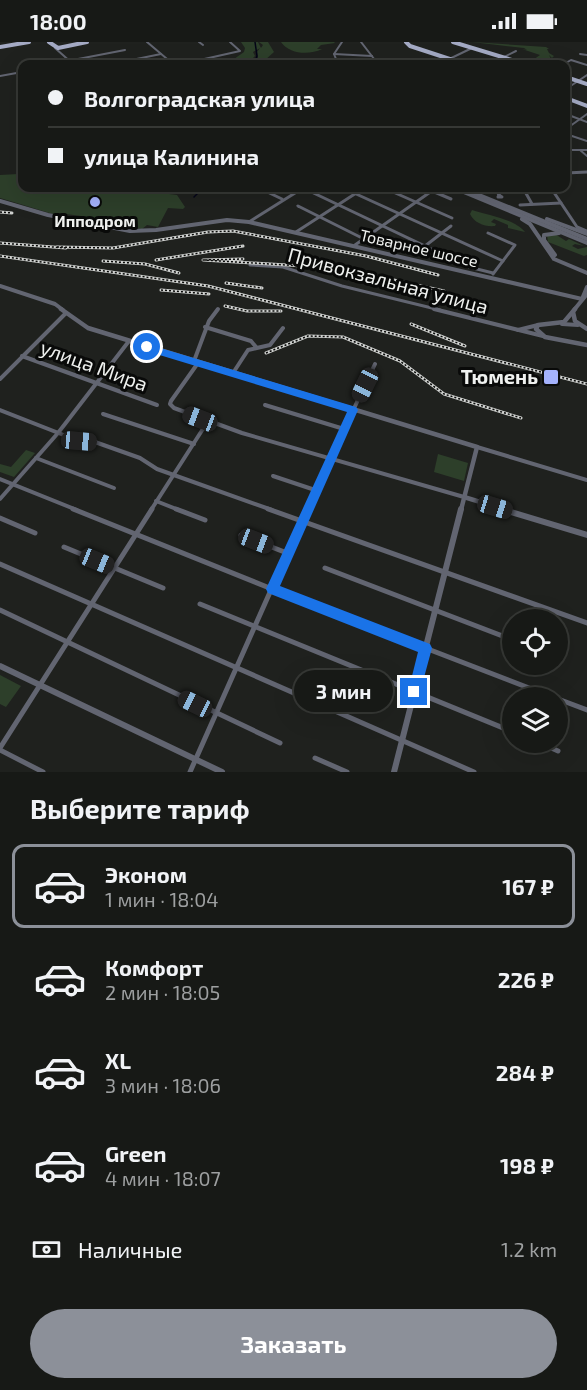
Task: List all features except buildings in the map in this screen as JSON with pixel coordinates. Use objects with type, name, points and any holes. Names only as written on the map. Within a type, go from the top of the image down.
[{"type":"main road","points":[[0,47],[29,42]]},
{"type":"main road","points":[[49,42],[55,48],[87,42]]},
{"type":"main road","points":[[406,42],[410,46],[453,60]]},
{"type":"main road","points":[[453,42],[510,60]]},
{"type":"main road","points":[[570,78],[587,84]]},
{"type":"main road","points":[[570,99],[587,105]]},
{"type":"street","points":[[147,42],[168,60]]},
{"type":"street","points":[[200,42],[203,45]]},
{"type":"street","points":[[201,60],[240,50],[230,42]]},
{"type":"street","points":[[334,54],[342,42]]},
{"type":"street","points":[[361,42],[375,60]]},
{"type":"street","points":[[55,48],[68,60]]},
{"type":"street","points":[[450,59],[472,48]]},
{"type":"street","points":[[74,60],[125,50]]},
{"type":"street","points":[[499,60],[516,51]]},
{"type":"street","points":[[112,52],[119,60]]},
{"type":"street","points":[[135,60],[161,54]]},
{"type":"street","points":[[334,54],[372,56]]},
{"type":"street","points":[[334,54],[336,60]]},
{"type":"street","points":[[580,54],[587,55]]},
{"type":"street","points":[[570,61],[587,65]]},
{"type":"street","points":[[0,76],[18,73]]},
{"type":"street","points":[[570,86],[587,75]]},
{"type":"street","points":[[570,126],[587,114]]},
{"type":"street","points":[[570,116],[587,122]]},
{"type":"street","points":[[570,136],[587,141]]},
{"type":"street","points":[[570,150],[587,150]]},
{"type":"street","points":[[580,150],[587,156]]},
{"type":"street","points":[[570,173],[587,172]]},
{"type":"street","points":[[267,192],[283,200]]},
{"type":"street","points":[[249,222],[296,192]]},
{"type":"street","points":[[312,192],[468,269]]},
{"type":"street","points":[[394,192],[452,218]]},
{"type":"street","points":[[356,245],[430,192]]},
{"type":"street","points":[[439,192],[451,199]]},
{"type":"street","points":[[464,192],[587,241]]},
{"type":"street","points":[[471,192],[570,236],[587,241]]},
{"type":"street","points":[[525,192],[532,204]]},
{"type":"street","points":[[554,192],[576,227],[587,233]]},
{"type":"street","points":[[296,232],[355,193],[503,261]]},
{"type":"street","name":"Товарное шоссе","points":[[0,201],[48,215],[130,231],[156,230],[227,220],[249,222],[468,269],[582,298]]},
{"type":"street","points":[[520,205],[561,203]]},
{"type":"street","points":[[298,206],[364,239]]},
{"type":"street","points":[[511,210],[587,233]]},
{"type":"street","points":[[511,210],[530,224],[554,259],[587,271]]},
{"type":"street","points":[[425,246],[451,226]]},
{"type":"street","points":[[488,233],[515,245],[493,275]]},
{"type":"street","points":[[570,236],[547,233],[544,235],[544,240],[555,256],[587,271]]},
{"type":"street","name":"Привокзальная улица","points":[[250,265],[283,267],[342,286],[586,346]]},
{"type":"street","points":[[0,286],[55,304],[83,326],[196,363],[587,480]]},
{"type":"street","points":[[559,324],[573,312],[587,287]]},
{"type":"street","points":[[582,298],[587,294]]},
{"type":"street","points":[[196,363],[202,348],[205,327],[218,309]]},
{"type":"street","points":[[573,312],[575,321],[586,328]]},
{"type":"street","points":[[0,379],[66,313]]},
{"type":"street","name":"Привокзальная улица","points":[[517,330],[538,325],[559,324],[574,324],[586,328]]},
{"type":"street","points":[[538,325],[536,331],[545,337]]},
{"type":"street","points":[[205,327],[251,341],[256,347]]},
{"type":"street","points":[[233,374],[248,350],[270,345],[283,328]]},
{"type":"street","points":[[0,500],[58,433],[129,341]]},
{"type":"street","name":"улица Мира","points":[[22,356],[157,405]]},
{"type":"street","name":"улица Мира","points":[[196,363],[170,404],[174,408],[208,421],[587,535]]},
{"type":"street","points":[[190,772],[315,490],[375,364]]},
{"type":"street","points":[[265,405],[344,429]]},
{"type":"street","points":[[0,410],[79,441],[106,446],[140,458],[157,469],[587,623]]},
{"type":"street","points":[[103,414],[194,444]]},
{"type":"street","points":[[43,772],[0,749],[208,421]]},
{"type":"street","points":[[394,772],[477,447]]},
{"type":"street","points":[[36,458],[114,488]]},
{"type":"street","points":[[273,476],[315,490]]},
{"type":"street","points":[[0,479],[272,589],[528,687]]},
{"type":"street","points":[[156,501],[205,520]]},
{"type":"street","points":[[0,518],[35,533]]},
{"type":"street","points":[[241,535],[287,553]]},
{"type":"street","points":[[64,547],[163,588]]},
{"type":"street","points":[[0,564],[474,772]]},
{"type":"street","points":[[326,568],[502,636]]},
{"type":"street","points":[[200,604],[502,728]]},
{"type":"street","points":[[0,610],[280,743]]},
{"type":"street","points":[[0,666],[222,772]]},
{"type":"street","points":[[568,702],[587,710]]},
{"type":"street","points":[[315,758],[347,772]]},
{"type":"green space","points":[[241,42],[258,42],[261,48],[263,45],[259,42],[268,42],[274,52],[265,60],[256,60],[260,48],[253,52],[255,56],[251,60],[227,60],[234,59],[244,52],[245,48]]},
{"type":"green space","points":[[281,42],[335,43],[321,45],[317,49],[322,49],[312,52],[300,53]]},
{"type":"green space","points":[[472,42],[546,47],[554,56],[552,58],[549,55],[549,60],[533,60],[540,55],[522,49],[527,50],[524,48]]},
{"type":"green space","name":"Ипподром","points":[[18,174],[18,192],[153,192],[177,195],[185,207],[183,209],[168,208],[158,227],[147,225],[142,229],[80,218],[81,216],[53,214],[0,198],[0,175]]},
{"type":"green space","points":[[472,210],[508,221],[525,232],[508,228],[508,225],[494,219],[491,222],[496,224],[495,226],[480,224],[470,214]]},
{"type":"green space","points":[[555,234],[566,241],[569,239],[584,246],[575,244],[572,246],[578,249],[587,247],[587,255],[584,256],[548,242],[547,235]]},
{"type":"green space","points":[[26,450],[35,453],[14,477],[0,472],[0,464],[11,467]]},
{"type":"green space","points":[[438,454],[468,463],[464,481],[434,472]]},
{"type":"green space","points":[[0,675],[21,686],[6,707],[0,704]]},
{"type":"waterway","points":[[255,42],[256,60]]},
{"type":"waterway","points":[[194,197],[199,192]]},
{"type":"railway","points":[[0,212],[12,213]]},
{"type":"railway","points":[[57,247],[113,248],[208,232],[233,231],[366,256],[438,275]]},
{"type":"railway","points":[[0,243],[66,248]]},
{"type":"railway","points":[[156,260],[243,246]]},
{"type":"railway","points":[[0,256],[208,286],[587,384]]},
{"type":"railway","points":[[243,259],[203,260],[303,266],[363,274]]},
{"type":"railway","points":[[103,261],[145,264],[179,273]]},
{"type":"railway","points":[[357,272],[444,291]]},
{"type":"railway","points":[[226,283],[262,288]]},
{"type":"railway","points":[[161,290],[209,294]]},
{"type":"railway","points":[[225,306],[247,311],[281,311]]},
{"type":"railway","points":[[411,324],[465,346]]},
{"type":"railway","points":[[266,353],[308,336],[343,337],[400,361],[444,394],[521,418]]},
{"type":"place","name":"Ипподром","points":[[95,202]]},
{"type":"place","name":"Тюмень","points":[[551,377]]},
{"type":"route","points":[[147,347],[353,410],[272,589],[426,648],[414,692]]}]
